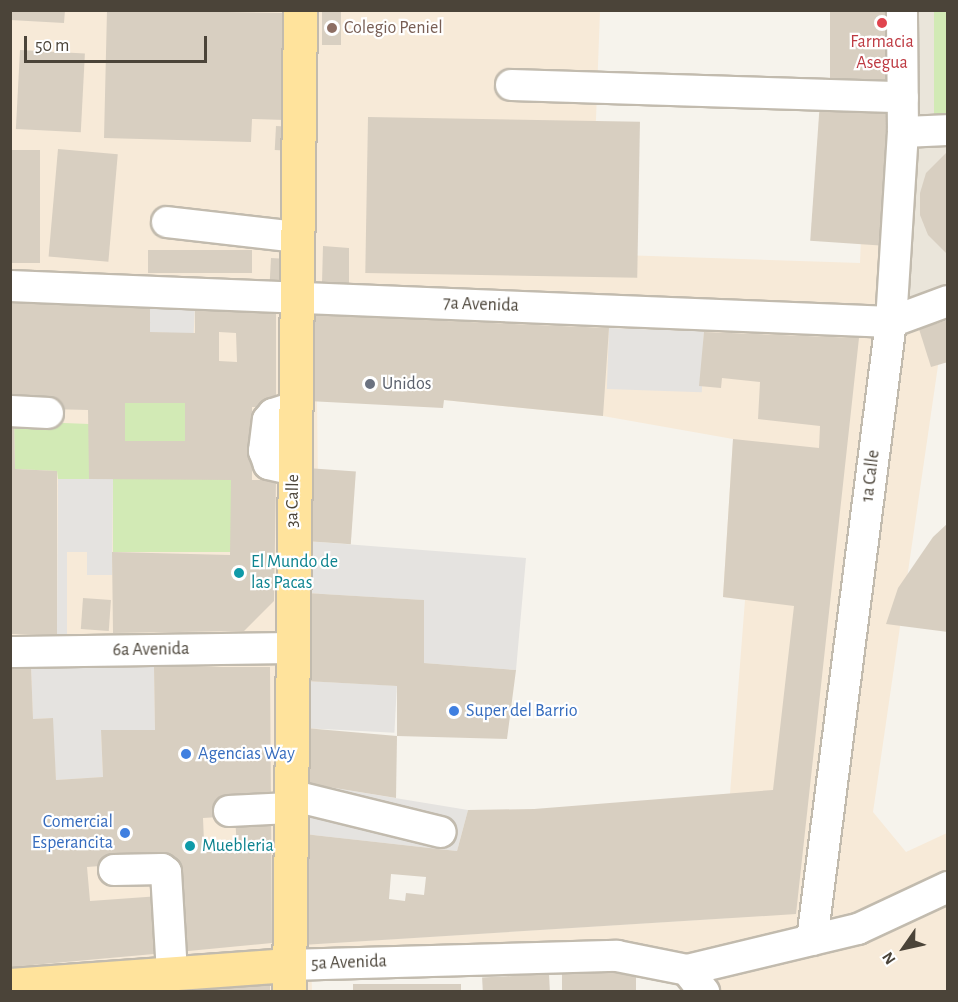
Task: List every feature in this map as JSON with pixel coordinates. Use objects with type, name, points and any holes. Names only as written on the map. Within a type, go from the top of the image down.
[{"type":"main road","name":"3a Calle","points":[[288,978],[300,10]]},
{"type":"main road","name":"5a Avenida","points":[[10,985],[172,973],[288,978]]},
{"type":"street","name":"1a Calle","points":[[812,939],[891,322],[903,132],[902,10]]},
{"type":"street","points":[[511,85],[903,97]]},
{"type":"street","points":[[903,132],[948,130]]},
{"type":"street","points":[[167,222],[296,237]]},
{"type":"street","name":"7a Avenida","points":[[10,286],[891,322],[948,301]]},
{"type":"street","points":[[10,411],[48,413]]},
{"type":"street","name":"6a Avenida","points":[[10,652],[292,648]]},
{"type":"street","points":[[229,811],[290,801],[441,832]]},
{"type":"street","points":[[114,870],[162,869],[166,872],[172,973]]},
{"type":"street","name":"5a Avenida","points":[[288,978],[617,956],[696,981],[812,939],[858,929],[948,887]]},
{"type":"shaded area","points":[[10,11],[600,11],[591,254],[860,263],[866,109],[895,316],[948,297],[873,812],[906,852],[947,833],[947,991],[718,991],[705,975],[311,960],[312,991],[11,991]],"holes":[[[316,318],[444,400],[603,416],[733,439],[723,597],[745,600],[730,794],[729,918],[312,944],[320,649]]]},
{"type":"shaded area","points":[[907,11],[947,11],[947,295],[895,317]]},
{"type":"shaded area","points":[[150,306],[195,308],[194,334],[149,332]]},
{"type":"shaded area","points":[[609,328],[704,331],[702,392],[607,389]]},
{"type":"shaded area","points":[[58,479],[113,479],[112,575],[87,575],[87,552],[67,552],[67,634],[57,634]]},
{"type":"shaded area","points":[[306,541],[526,558],[516,670],[424,663],[423,600],[306,593]]},
{"type":"shaded area","points":[[31,667],[154,667],[155,730],[101,731],[103,777],[56,780],[52,718],[33,719]]},
{"type":"shaded area","points":[[305,681],[397,686],[394,733],[303,728]]},
{"type":"shaded area","points":[[304,783],[468,810],[457,851],[304,834]]},
{"type":"green space","points":[[934,11],[947,11],[947,125],[934,125]]},
{"type":"green space","points":[[125,403],[185,403],[185,441],[125,441]]},
{"type":"green space","points":[[14,421],[89,424],[89,479],[58,479],[57,471],[15,469]]},
{"type":"green space","points":[[113,479],[231,479],[231,552],[113,552]]},
{"type":"building","points":[[10,10],[65,10],[64,23],[10,20]]},
{"type":"building","points":[[107,10],[288,13],[285,120],[252,119],[251,142],[104,138]]},
{"type":"building","name":"Colegio Peniel","points":[[322,10],[341,10],[341,45],[322,45]]},
{"type":"building","points":[[830,10],[894,10],[894,82],[830,82]]},
{"type":"building","points":[[20,50],[85,53],[81,132],[16,129]]},
{"type":"building","points":[[820,101],[901,107],[891,246],[810,241]]},
{"type":"building","points":[[368,117],[640,122],[637,278],[365,273]]},
{"type":"building","points":[[276,126],[294,127],[293,151],[275,150]]},
{"type":"building","points":[[58,149],[118,154],[108,262],[49,257]]},
{"type":"building","points":[[10,150],[40,150],[40,263],[10,263]]},
{"type":"building","points":[[948,151],[948,255],[928,235],[920,215],[920,193],[926,173]]},
{"type":"building","points":[[323,246],[349,248],[349,290],[329,290],[322,283]]},
{"type":"building","points":[[148,250],[252,250],[252,273],[148,273]]},
{"type":"building","points":[[271,258],[289,259],[288,285],[270,284]]},
{"type":"building","points":[[10,302],[150,306],[150,332],[195,333],[195,308],[276,310],[276,407],[252,407],[252,480],[276,480],[274,601],[244,631],[113,633],[112,552],[230,555],[231,480],[89,479],[88,410],[10,408]],"holes":[[[219,332],[236,333],[237,362],[219,361]],[[125,403],[185,403],[185,441],[125,441]]]},
{"type":"building","points":[[308,315],[609,328],[603,416],[444,400],[443,408],[308,401]]},
{"type":"building","points":[[948,320],[948,362],[931,367],[919,329]]},
{"type":"building","points":[[704,332],[859,338],[796,914],[302,945],[304,834],[457,851],[468,810],[534,809],[773,790],[794,606],[723,597],[733,439],[819,448],[820,426],[758,419],[760,382],[722,378],[721,388],[699,386]],"holes":[[[391,874],[426,877],[424,895],[406,893],[405,901],[389,899]]]},
{"type":"building","points":[[10,421],[14,421],[15,469],[57,471],[57,634],[10,634]]},
{"type":"building","points":[[307,468],[356,471],[351,544],[302,541]]},
{"type":"building","points":[[948,523],[948,632],[886,624],[898,588],[933,537]]},
{"type":"building","points":[[306,593],[424,600],[424,663],[516,670],[507,739],[397,736],[397,686],[305,681]]},
{"type":"building","points":[[83,598],[111,600],[109,631],[81,629]]},
{"type":"building","points":[[10,667],[31,667],[33,719],[53,718],[56,780],[103,777],[101,730],[155,730],[154,667],[270,667],[272,943],[178,952],[167,861],[87,867],[90,901],[160,896],[165,953],[10,967]],"holes":[[[235,816],[237,849],[214,851],[213,842],[204,842],[203,818]]]},
{"type":"building","points":[[305,728],[397,736],[396,798],[304,783]]},
{"type":"building","points":[[562,967],[636,967],[636,992],[562,992]]},
{"type":"building","points":[[549,974],[550,992],[483,992],[482,978]]},
{"type":"building","points":[[270,982],[270,992],[194,992],[194,990]]},
{"type":"building","points":[[353,984],[461,984],[461,992],[353,992]]},
{"type":"place","name":"Farmacia Asegua","points":[[882,23]]},
{"type":"place","name":"Colegio Peniel","points":[[332,28]]},
{"type":"place","name":"Unidos","points":[[370,384]]},
{"type":"place","name":"El Mundo de las Pacas","points":[[239,573]]},
{"type":"place","name":"Super del Barrio","points":[[454,711]]},
{"type":"place","name":"Agencias Way","points":[[186,754]]},
{"type":"place","name":"Comercial Esperancita","points":[[125,833]]},
{"type":"place","name":"Muebleria","points":[[190,846]]}]
